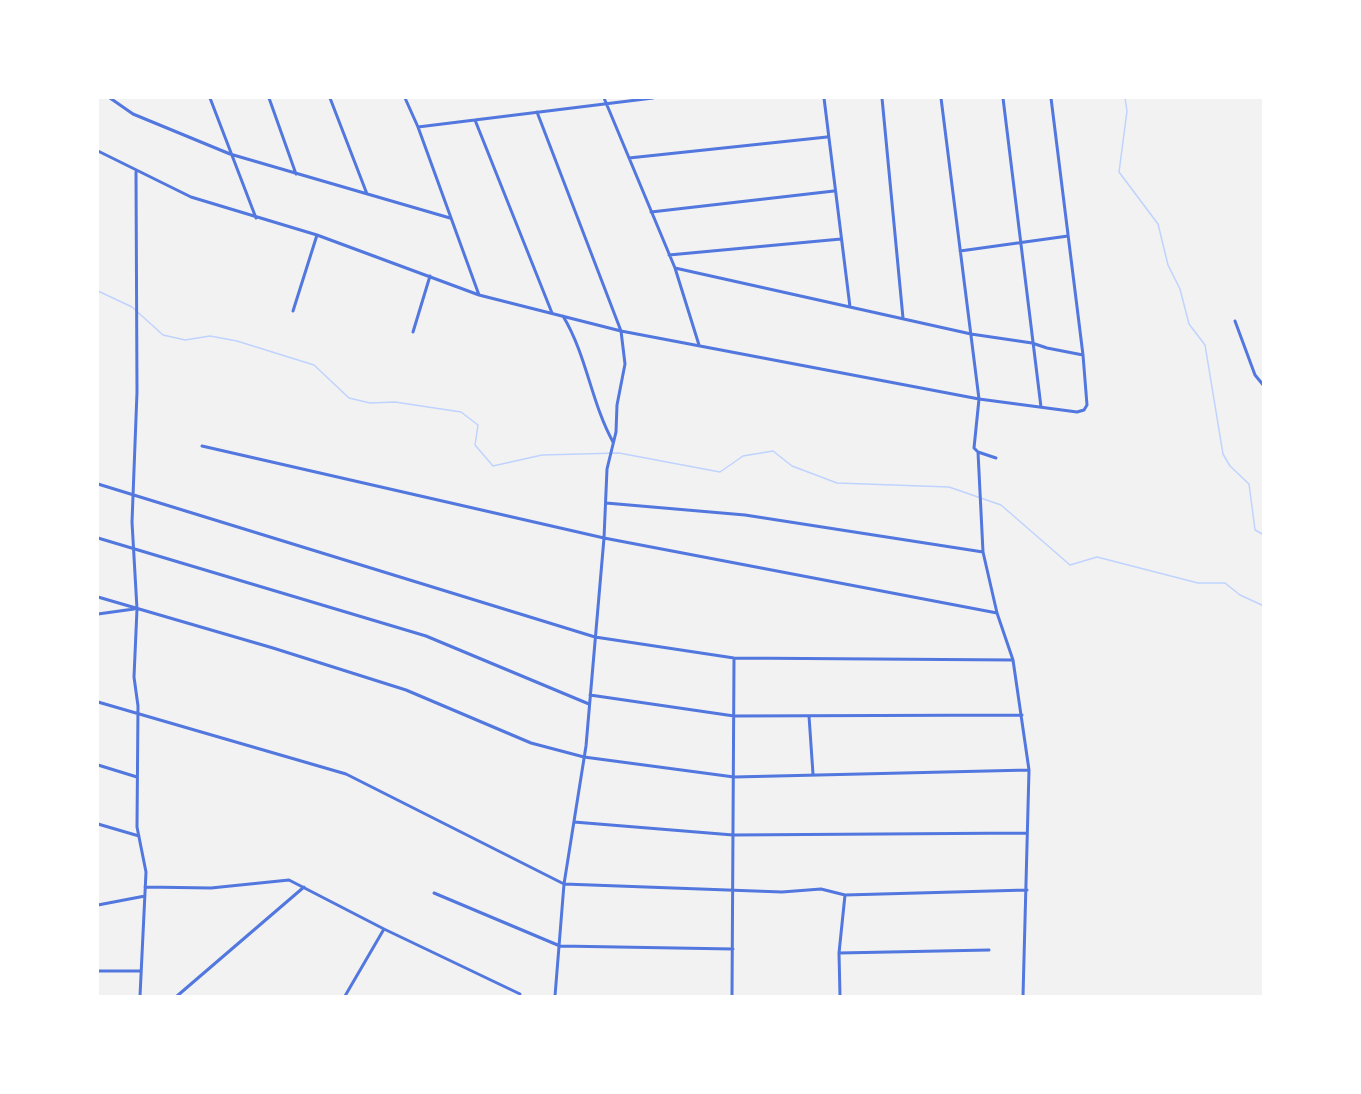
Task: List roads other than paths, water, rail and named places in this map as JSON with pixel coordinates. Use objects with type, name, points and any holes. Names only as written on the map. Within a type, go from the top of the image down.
[{"type":"street","points":[[110,98],[133,114],[230,154],[450,218]]},
{"type":"street","points":[[210,98],[256,218]]},
{"type":"street","points":[[269,98],[296,174]]},
{"type":"street","points":[[330,98],[368,194]]},
{"type":"street","points":[[405,98],[418,127],[480,295]]},
{"type":"street","points":[[604,98],[675,268],[699,345]]},
{"type":"street","points":[[418,127],[653,98]]},
{"type":"street","points":[[824,98],[850,306]]},
{"type":"street","points":[[882,98],[903,318]]},
{"type":"street","points":[[940,98],[979,399],[974,440],[978,452],[983,552],[997,613],[1013,660],[1029,770],[1023,996]]},
{"type":"street","points":[[1003,98],[1019,244],[1041,407]]},
{"type":"street","points":[[98,151],[136,172],[191,197],[317,235],[480,295],[621,331],[979,399],[1077,412],[1084,411],[1087,405],[1083,354],[1051,98]]},
{"type":"street","points":[[537,112],[621,331],[625,364],[617,405],[616,432],[608,469],[584,758],[564,885],[555,996]]},
{"type":"street","points":[[475,120],[552,313]]},
{"type":"street","points":[[629,158],[828,137]]},
{"type":"street","points":[[136,172],[137,392],[133,495],[137,609],[134,677],[138,714],[139,837],[146,872],[140,996]]},
{"type":"street","points":[[651,212],[835,190]]},
{"type":"street","points":[[293,311],[317,235]]},
{"type":"street","points":[[960,251],[1068,236]]},
{"type":"street","points":[[669,255],[841,239]]},
{"type":"street","points":[[675,268],[794,297],[850,306],[970,334],[1032,343],[1083,354]]},
{"type":"street","points":[[413,332],[430,276]]},
{"type":"street","points":[[563,316],[577,342],[600,418],[613,442]]},
{"type":"street","points":[[1236,321],[1255,375],[1263,387]]},
{"type":"street","points":[[202,446],[604,538],[997,613]]},
{"type":"street","points":[[978,452],[996,458]]},
{"type":"street","points":[[98,484],[595,637],[734,658],[1013,660]]},
{"type":"street","points":[[606,503],[744,515],[983,552]]},
{"type":"street","points":[[98,538],[135,551],[426,636],[589,704]]},
{"type":"street","points":[[98,597],[406,690],[531,743],[584,758],[734,777],[1029,770]]},
{"type":"street","points":[[98,614],[137,609]]},
{"type":"street","points":[[732,996],[734,658]]},
{"type":"street","points":[[590,695],[734,716],[1022,716]]},
{"type":"street","points":[[98,702],[346,774],[564,885],[821,890],[845,895],[1027,890]]},
{"type":"street","points":[[810,716],[813,775]]},
{"type":"street","points":[[98,765],[137,777]]},
{"type":"street","points":[[574,822],[733,834],[1026,833]]},
{"type":"street","points":[[98,824],[139,837]]},
{"type":"street","points":[[145,887],[211,888],[289,880],[384,929],[520,994]]},
{"type":"street","points":[[177,996],[304,887]]},
{"type":"street","points":[[435,893],[560,946],[733,949]]},
{"type":"street","points":[[840,996],[839,953],[845,895]]},
{"type":"street","points":[[98,905],[145,896]]},
{"type":"street","points":[[345,996],[384,929]]},
{"type":"street","points":[[839,953],[989,950]]},
{"type":"street","points":[[98,971],[141,971]]},
{"type":"waterway","points":[[1125,98],[1127,111],[1119,172],[1158,224],[1168,265],[1180,289],[1189,324],[1205,345],[1223,454],[1230,466],[1249,484],[1255,530],[1264,535]]},
{"type":"waterway","points":[[98,291],[132,307],[163,335],[185,340],[210,336],[237,341],[314,365],[349,398],[370,403],[395,402],[461,412],[478,425],[475,445],[493,466],[542,455],[619,453],[720,472],[743,456],[773,451],[792,466],[837,483],[949,487],[1001,505],[1070,565],[1097,557],[1198,583],[1225,583],[1240,595],[1264,606]]}]
